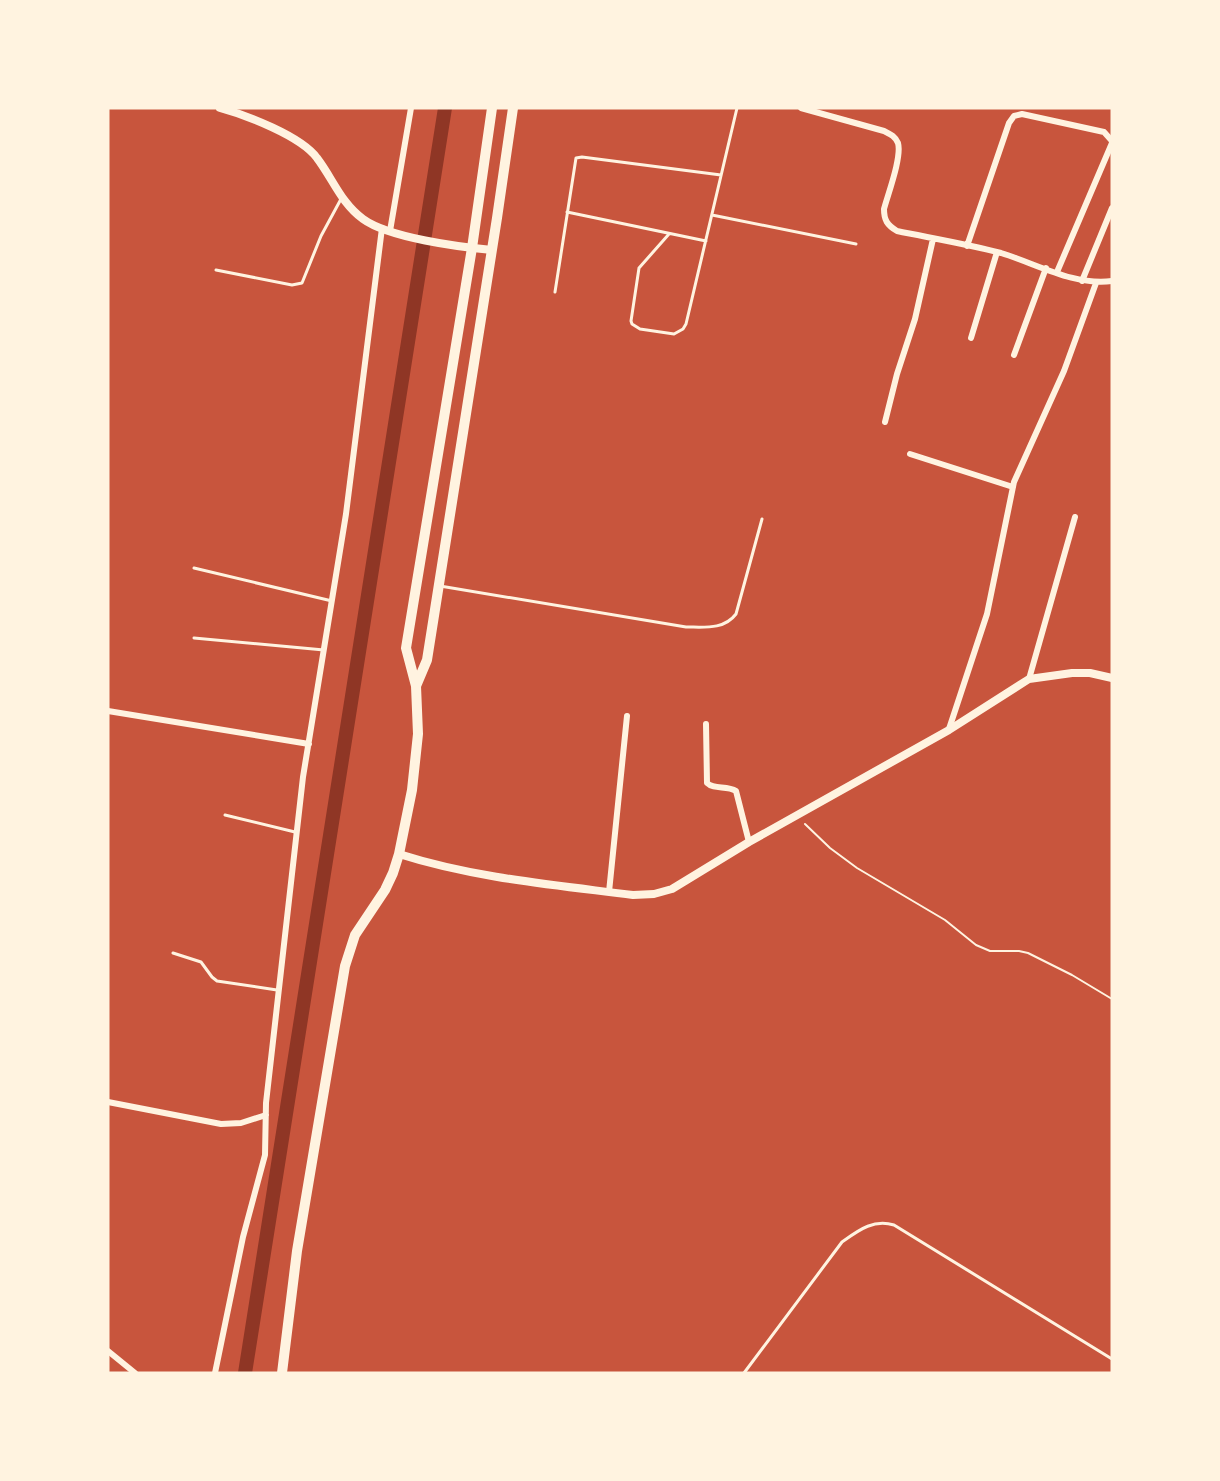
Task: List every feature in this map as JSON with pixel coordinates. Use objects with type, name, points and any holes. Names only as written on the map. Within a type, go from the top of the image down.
[{"type":"highway","points":[[282,1373],[297,1251],[345,966],[355,935],[385,890],[393,873],[399,854],[416,754],[418,734],[416,687],[406,648],[472,248],[492,108]]},
{"type":"highway","points":[[416,687],[427,660],[513,108]]},
{"type":"street","points":[[220,108],[284,134],[312,151],[347,206],[365,221],[386,230],[442,243],[492,250]]},
{"type":"street","points":[[215,1373],[243,1236],[265,1155],[266,1115],[279,990],[309,744],[346,514],[386,230],[411,108]]},
{"type":"street","points":[[801,108],[884,130],[892,135],[898,145],[897,159],[884,209],[885,220],[897,231],[997,252],[1082,280],[1096,283],[1112,281]]},
{"type":"street","points":[[967,246],[1009,123],[1014,116],[1022,114],[1104,132],[1111,137],[1112,142],[1057,273]]},
{"type":"street","points":[[1082,280],[1112,208]]},
{"type":"street","points":[[885,422],[915,318],[933,238]]},
{"type":"street","points":[[971,338],[997,252]]},
{"type":"street","points":[[1014,355],[1046,268]]},
{"type":"street","points":[[949,730],[987,614],[1013,487],[1020,465],[1064,371],[1096,283]]},
{"type":"street","points":[[910,454],[1013,487]]},
{"type":"street","points":[[1029,680],[1075,517]]},
{"type":"street","points":[[399,854],[427,863],[478,874],[633,895],[654,894],[672,889],[749,842],[949,730],[1029,680],[1072,673],[1112,678]]},
{"type":"street","points":[[108,711],[309,744]]},
{"type":"street","points":[[609,892],[627,716]]},
{"type":"street","points":[[706,724],[707,783],[711,787],[730,788],[736,791],[749,842]]},
{"type":"street","points":[[108,1102],[231,1124],[266,1115]]},
{"type":"street","points":[[108,1351],[135,1373]]},
{"type":"lane","points":[[669,234],[639,268],[631,321],[640,329],[674,334],[683,329],[686,324],[737,108]]},
{"type":"lane","points":[[555,292],[574,163],[579,157],[721,175]]},
{"type":"lane","points":[[216,270],[292,285],[302,283],[309,271],[321,236],[342,198]]},
{"type":"lane","points":[[567,212],[706,241]]},
{"type":"lane","points":[[712,215],[856,244]]},
{"type":"lane","points":[[439,586],[687,627],[712,627],[726,624],[736,614],[762,519]]},
{"type":"lane","points":[[194,568],[332,601]]},
{"type":"lane","points":[[194,638],[324,650]]},
{"type":"lane","points":[[225,815],[297,833]]},
{"type":"lane","points":[[173,953],[201,962],[217,981],[279,990]]},
{"type":"lane","points":[[744,1373],[842,1242],[863,1227],[884,1222],[1112,1359]]},
{"type":"path","points":[[796,816],[830,848],[857,868],[945,920],[976,945],[990,951],[1028,953],[1072,975],[1112,999]]},
{"type":"waterway","points":[[245,1373],[445,108]]}]
